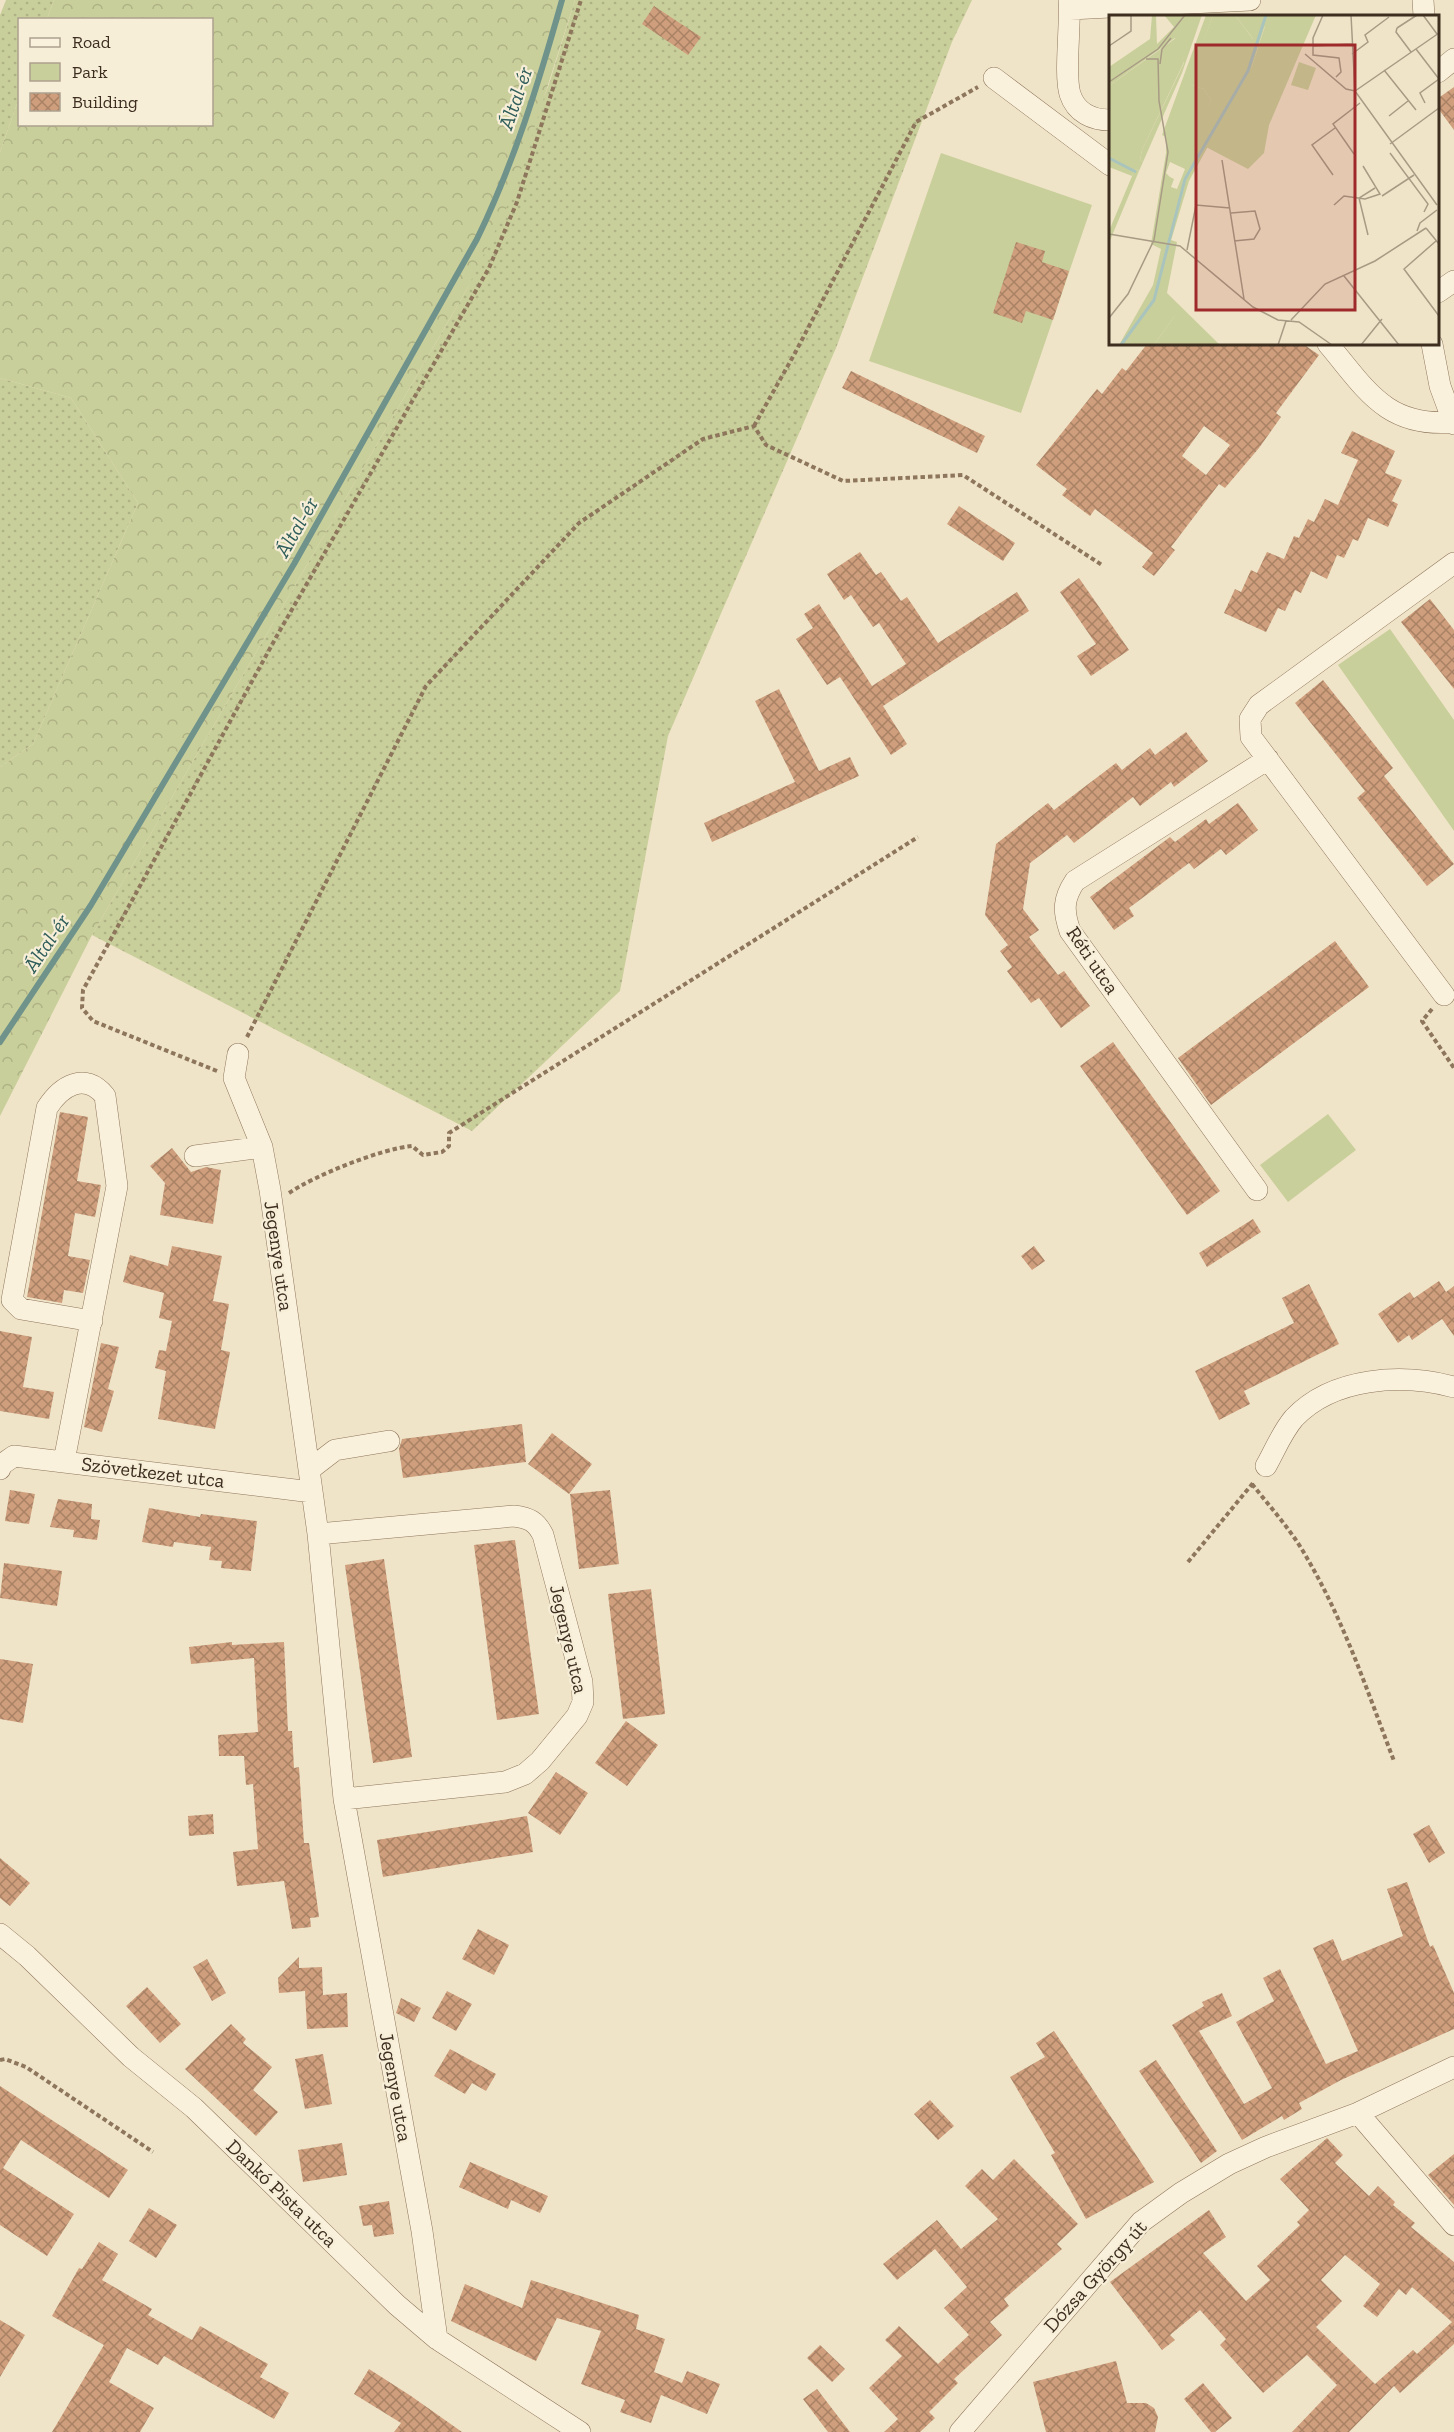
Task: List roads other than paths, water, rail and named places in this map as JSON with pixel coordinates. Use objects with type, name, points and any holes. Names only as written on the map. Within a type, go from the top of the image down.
[{"type":"street","points":[[1109,120],[1096,120],[1079,110],[1070,94],[1070,5],[1250,0]]},
{"type":"street","points":[[1423,0],[1424,15]]},
{"type":"street","points":[[1439,71],[1454,60]]},
{"type":"street","points":[[994,78],[1109,164]]},
{"type":"street","points":[[1439,291],[1454,281]]},
{"type":"street","points":[[1329,345],[1376,401],[1394,414],[1418,421],[1454,423],[1440,386],[1432,345]]},
{"type":"street","points":[[1444,995],[1251,737],[1250,719],[1259,705],[1454,563]]},
{"type":"street","name":"Réti utca","points":[[1257,1190],[1070,931],[1064,913],[1066,895],[1075,881],[1268,759]]},
{"type":"street","name":"Jegenye utca","points":[[238,1054],[234,1078],[262,1147],[272,1207],[318,1534],[344,1799],[422,2231],[437,2340]]},
{"type":"street","points":[[64,1461],[92,1321],[117,1186],[110,1117],[105,1096],[98,1088],[86,1083],[69,1084],[56,1095],[47,1108],[6,1283],[12,1300],[21,1309],[92,1321]]},
{"type":"street","points":[[195,1156],[262,1147]]},
{"type":"street","points":[[1266,1466],[1296,1417],[1311,1404],[1334,1393],[1357,1384],[1402,1379],[1454,1387]]},
{"type":"street","points":[[309,1470],[334,1450],[389,1441]]},
{"type":"street","name":"Szövetkezet utca","points":[[0,1469],[1,1465],[14,1456],[312,1492]]},
{"type":"street","name":"Jegenye utca","points":[[318,1534],[514,1516],[526,1517],[537,1523],[543,1534],[582,1682],[583,1702],[577,1716],[540,1761],[525,1774],[506,1782],[344,1799]]},
{"type":"street","name":"Dankó Pista utca","points":[[0,1934],[27,1956],[131,2057],[194,2108],[397,2305],[437,2340],[580,2432]]},
{"type":"street","name":"Dózsa György út","points":[[960,2432],[1141,2222],[1181,2193],[1229,2164],[1266,2147],[1358,2113],[1454,2067]]},
{"type":"street","points":[[1358,2113],[1454,2225]]},
{"type":"waterway","name":"Által-ér","points":[[0,1042],[91,905],[294,564],[477,239],[503,181],[525,122],[562,0]]}]
